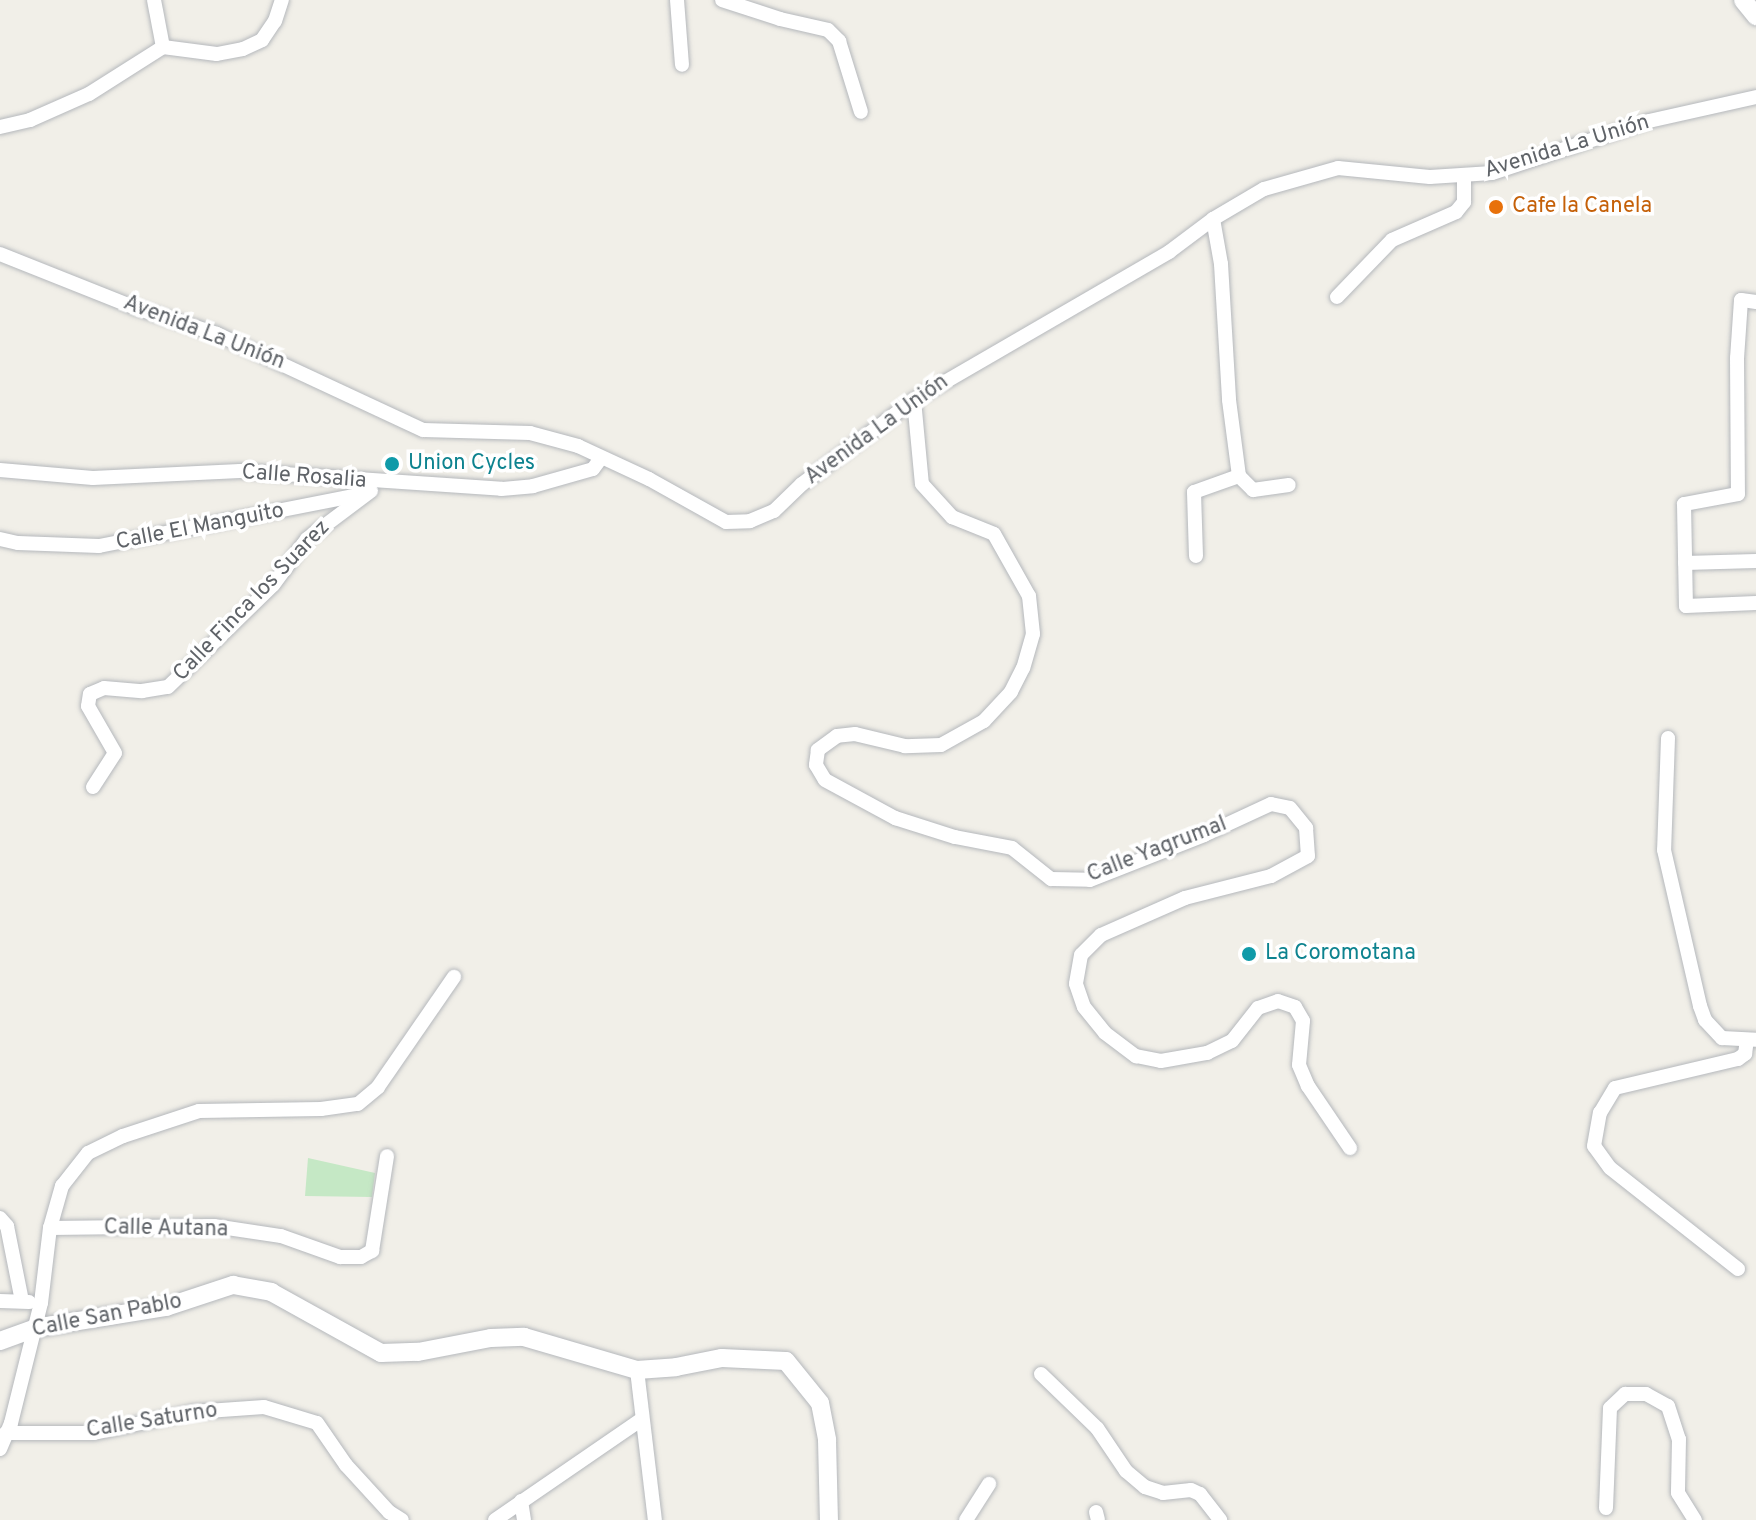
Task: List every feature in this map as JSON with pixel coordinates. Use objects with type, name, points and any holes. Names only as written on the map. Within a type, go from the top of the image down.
[{"type":"street","points":[[154,0],[163,47]]},
{"type":"street","points":[[0,127],[30,120],[89,94],[163,47],[217,54],[243,49],[262,40],[275,21],[282,0]]},
{"type":"street","points":[[677,0],[682,65]]},
{"type":"street","points":[[722,0],[780,19],[828,30],[839,41],[861,112]]},
{"type":"street","points":[[1743,0],[1756,16]]},
{"type":"street","name":"Avenida La Unión","points":[[0,254],[136,308],[217,334],[423,430],[530,433],[578,446],[649,479],[726,522],[750,521],[774,511],[802,484],[914,400],[1169,252],[1213,219],[1264,189],[1338,168],[1464,177],[1552,156],[1649,121],[1756,97]]},
{"type":"street","points":[[1337,297],[1392,240],[1456,212],[1464,202],[1464,177]]},
{"type":"street","points":[[1213,219],[1221,264],[1229,400],[1239,476],[1253,490],[1289,485]]},
{"type":"street","points":[[1756,302],[1741,300],[1737,358],[1738,494],[1684,504],[1686,606],[1756,603]]},
{"type":"street","name":"Calle Yagrumal","points":[[914,400],[922,484],[952,517],[994,534],[1029,596],[1033,634],[1023,668],[1011,692],[984,721],[941,745],[905,746],[855,734],[837,736],[818,750],[816,765],[825,780],[872,807],[955,837],[1012,848],[1051,879],[1090,880],[1271,804],[1290,808],[1306,828],[1308,856],[1271,876],[1185,898],[1114,928],[1081,955],[1076,984],[1084,1007],[1105,1033],[1136,1056],[1161,1061],[1207,1053],[1232,1041],[1258,1008],[1278,1001],[1295,1007],[1303,1021],[1299,1065],[1308,1086],[1350,1148]]},
{"type":"street","name":"Calle Rosalia","points":[[0,470],[93,478],[240,471],[501,489],[533,486],[593,469],[601,458]]},
{"type":"street","points":[[1196,556],[1194,492],[1239,476]]},
{"type":"street","name":"Calle El Manguito","points":[[0,539],[18,543],[99,546],[398,484]]},
{"type":"street","name":"Calle Finca los Suarez","points":[[93,787],[115,753],[88,706],[90,694],[104,688],[142,691],[168,687],[273,585],[307,539],[371,491]]},
{"type":"street","points":[[1685,563],[1756,561]]},
{"type":"street","points":[[1668,738],[1664,850],[1700,1006],[1705,1020],[1722,1038],[1751,1040],[1745,1054],[1738,1059],[1615,1088],[1600,1113],[1594,1146],[1610,1168],[1738,1269]]},
{"type":"street","points":[[0,1449],[41,1303],[50,1228],[62,1186],[88,1153],[123,1136],[199,1111],[321,1109],[358,1104],[378,1087],[454,977]]},
{"type":"street","name":"Calle Autana","points":[[50,1228],[214,1226],[281,1236],[340,1257],[361,1257],[372,1251],[387,1156]]},
{"type":"street","points":[[0,1218],[7,1226],[22,1301]]},
{"type":"street","name":"Calle San Pablo","points":[[0,1341],[35,1328],[166,1307],[233,1285],[271,1292],[381,1353],[524,1337],[637,1370],[676,1367],[722,1358],[786,1361],[820,1403],[827,1440],[829,1520]]},
{"type":"street","points":[[0,1301],[41,1303]]},
{"type":"street","points":[[637,1370],[655,1520]]},
{"type":"street","points":[[1041,1374],[1097,1428],[1126,1471],[1145,1487],[1163,1493],[1191,1490],[1200,1494],[1220,1520]]},
{"type":"street","points":[[1606,1508],[1610,1408],[1625,1394],[1646,1394],[1668,1406],[1679,1439],[1678,1493],[1695,1520]]},
{"type":"street","name":"Calle Saturno","points":[[3,1435],[94,1433],[193,1412],[264,1407],[317,1423],[346,1465],[389,1512],[402,1520]]},
{"type":"street","points":[[495,1520],[642,1419]]},
{"type":"street","points":[[966,1520],[989,1484]]},
{"type":"street","points":[[521,1501],[524,1520]]},
{"type":"green space","points":[[308,1158],[375,1173],[372,1197],[305,1196]]},
{"type":"place","name":"Cafe la Canela","points":[[1496,207]]},
{"type":"place","name":"Union Cycles","points":[[392,464]]},
{"type":"place","name":"La Coromotana","points":[[1249,954]]}]
